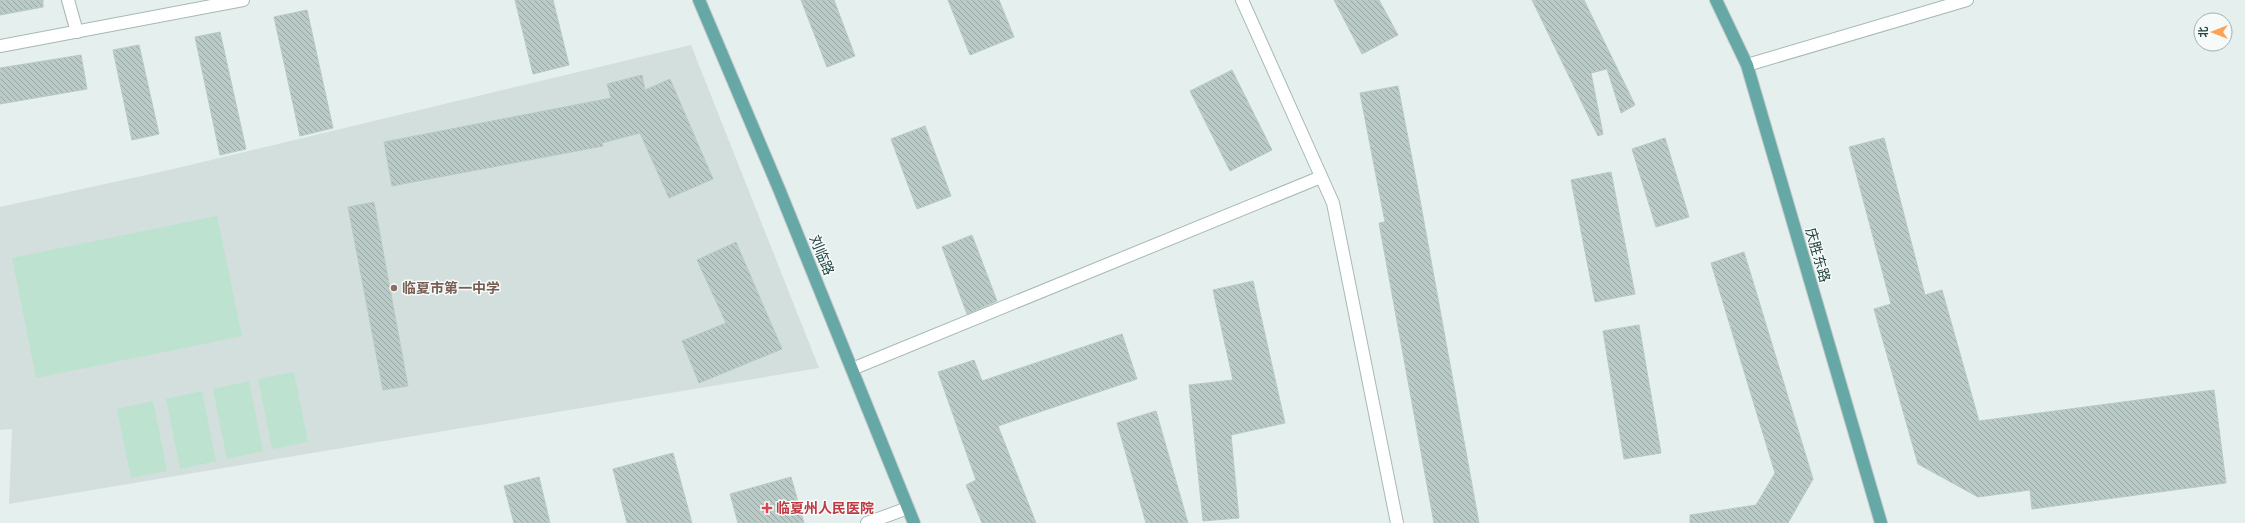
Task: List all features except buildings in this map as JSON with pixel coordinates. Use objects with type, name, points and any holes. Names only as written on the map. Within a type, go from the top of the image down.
[{"type":"main road","name":"刘临路","points":[[699,0],[852,369],[914,523]]},
{"type":"main road","name":"庆胜东路","points":[[1716,0],[1747,65],[1881,523]]},
{"type":"street","points":[[68,0],[77,32]]},
{"type":"street","points":[[0,46],[243,0]]},
{"type":"street","points":[[1242,0],[1333,203],[1397,523]]},
{"type":"street","points":[[1747,65],[1967,0]]},
{"type":"street","points":[[852,369],[1321,177]]},
{"type":"street","points":[[867,523],[908,508]]},
{"type":"shaded area","name":"临夏市第一中学","points":[[691,45],[819,368],[9,504],[12,429],[0,430],[0,207],[169,170]]},
{"type":"green space","points":[[217,216],[242,336],[36,378],[12,258]]},
{"type":"green space","points":[[294,372],[308,442],[272,449],[258,379]]},
{"type":"green space","points":[[249,381],[263,451],[227,459],[213,389]]},
{"type":"green space","points":[[202,391],[216,461],[180,469],[166,399]]},
{"type":"green space","points":[[153,401],[167,471],[131,478],[117,409]]},
{"type":"place","name":"临夏市第一中学","points":[[394,288]]},
{"type":"place","name":"临夏州人民医院","points":[[767,508]]}]
